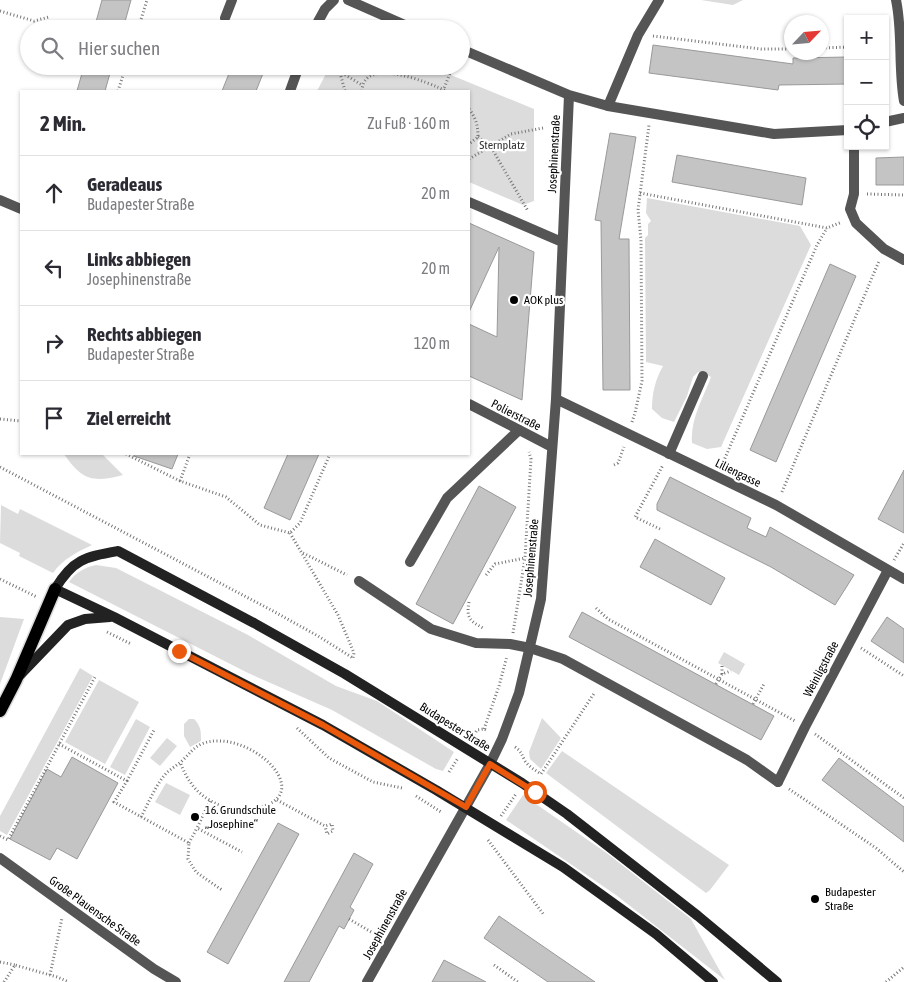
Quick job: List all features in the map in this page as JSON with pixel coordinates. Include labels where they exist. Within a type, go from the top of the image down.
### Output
[{"type":"main road","name":"Budapester Straße","points":[[56,589],[65,573],[80,560],[98,554],[118,552],[254,623],[344,674],[522,783],[567,814],[723,935],[777,982]]},
{"type":"main road","points":[[0,710],[16,680],[48,603],[56,589],[323,725],[466,807],[563,867],[656,934],[714,982]]},
{"type":"main road","points":[[16,680],[68,625],[98,616],[114,617]]},
{"type":"street","points":[[225,18],[232,0]]},
{"type":"street","points":[[319,20],[325,9],[334,0]]},
{"type":"street","points":[[348,0],[394,20]]},
{"type":"street","points":[[608,106],[638,35],[659,0]]},
{"type":"street","points":[[896,0],[899,17],[900,80],[904,101]]},
{"type":"street","points":[[470,53],[569,95],[608,106],[774,134],[844,130]]},
{"type":"street","points":[[290,90],[296,75]]},
{"type":"street","name":"Josephinenstraße","points":[[368,982],[490,764],[502,739],[518,694],[530,648],[541,599],[556,399],[569,95]]},
{"type":"street","points":[[889,121],[904,118]]},
{"type":"street","points":[[854,150],[854,194],[850,209],[853,217],[856,223],[884,249],[904,260]]},
{"type":"street","points":[[0,200],[20,209]]},
{"type":"street","points":[[470,202],[562,242]]},
{"type":"street","points":[[669,454],[704,376]]},
{"type":"street","name":"Liliengasse","points":[[556,399],[776,505],[904,579]]},
{"type":"street","name":"Polierstraße","points":[[470,405],[552,448]]},
{"type":"street","points":[[410,562],[447,498],[518,430]]},
{"type":"street","name":"Weinligstraße","points":[[778,782],[888,570]]},
{"type":"street","points":[[359,581],[431,629],[476,643],[510,644],[530,648],[563,659],[747,760],[778,782]]},
{"type":"street","name":"Große Plauensche Straße","points":[[0,858],[154,969],[176,982]]},
{"type":"path","points":[[141,20],[147,0]]},
{"type":"path","points":[[0,11],[31,20]]},
{"type":"path","points":[[38,20],[49,17]]},
{"type":"path","points":[[638,35],[762,49],[784,49]]},
{"type":"path","points":[[829,48],[844,47]]},
{"type":"path","points":[[118,90],[123,75]]},
{"type":"path","points":[[340,75],[346,90]]},
{"type":"path","points":[[345,75],[362,86]]},
{"type":"path","points":[[362,90],[362,86],[368,78],[375,75]]},
{"type":"path","points":[[402,75],[424,81],[442,90]]},
{"type":"path","points":[[444,90],[450,75]]},
{"type":"path","points":[[470,111],[477,122],[478,137],[491,147],[528,211]]},
{"type":"path","points":[[614,465],[618,463],[629,434],[642,381],[641,240],[638,210],[651,113]]},
{"type":"path","points":[[470,158],[512,134],[543,128]]},
{"type":"path","points":[[470,143],[478,137]]},
{"type":"path","points":[[640,193],[827,228],[853,217]]},
{"type":"path","points":[[854,194],[904,195]]},
{"type":"path","points":[[721,468],[817,245],[827,228]]},
{"type":"path","points":[[776,505],[884,249]]},
{"type":"path","points":[[0,419],[20,421]]},
{"type":"path","points":[[512,636],[525,558],[531,459],[529,452]]},
{"type":"path","points":[[660,530],[635,517],[652,482],[669,454]]},
{"type":"path","points":[[0,467],[281,615],[353,658],[354,653],[338,615],[290,533],[260,525],[226,498],[180,481],[128,455]]},
{"type":"path","points":[[180,481],[190,455]]},
{"type":"path","points":[[290,533],[300,523],[330,455]]},
{"type":"path","points":[[302,553],[359,581]]},
{"type":"path","points":[[486,576],[495,564],[525,558]]},
{"type":"path","points":[[0,579],[48,603]]},
{"type":"path","points":[[469,602],[467,612],[471,621],[487,630]]},
{"type":"path","points":[[596,608],[608,619],[805,727],[904,798]]},
{"type":"path","points":[[606,625],[608,619]]},
{"type":"path","points":[[82,620],[133,645]]},
{"type":"path","points":[[642,645],[645,639]]},
{"type":"path","points":[[850,641],[904,676]]},
{"type":"path","points":[[474,735],[477,730],[486,730],[508,653]]},
{"type":"path","points":[[680,664],[682,659]]},
{"type":"path","points":[[716,684],[722,674],[722,666]]},
{"type":"path","points":[[722,674],[731,671]]},
{"type":"path","points":[[0,836],[8,840],[96,677]]},
{"type":"path","points":[[516,747],[521,751],[526,762],[541,774],[602,681]]},
{"type":"path","points":[[753,704],[764,684]]},
{"type":"path","points":[[296,728],[329,758],[373,782],[405,789]]},
{"type":"path","points":[[154,730],[114,802],[189,843]]},
{"type":"path","points":[[141,817],[162,778],[191,751],[204,744],[230,742],[256,752],[270,762],[279,776],[282,787],[277,800],[258,808],[236,810],[210,801],[191,783],[180,762]]},
{"type":"path","points":[[59,744],[127,781]]},
{"type":"path","points":[[449,772],[460,756]]},
{"type":"path","points":[[778,782],[876,848],[904,872]]},
{"type":"path","points":[[501,816],[516,792]]},
{"type":"path","points":[[412,794],[441,812]]},
{"type":"path","points":[[277,800],[325,826]]},
{"type":"path","points":[[210,801],[189,843],[188,859],[196,872],[222,890]]},
{"type":"path","points":[[197,828],[242,852]]},
{"type":"path","points":[[486,839],[490,841],[544,915]]},
{"type":"path","points":[[50,975],[64,905]]},
{"type":"path","points":[[349,919],[373,934]]},
{"type":"path","points":[[0,962],[69,982]]},
{"type":"path","points":[[494,965],[518,982]]},
{"type":"path","points":[[4,982],[15,966]]},
{"type":"path","points":[[886,982],[904,967]]},
{"type":"green space","points":[[701,0],[743,0],[733,5]]},
{"type":"green space","name":"Sternplatz","points":[[325,75],[451,75],[534,109],[534,201],[523,205],[470,182],[470,90],[318,90]]},
{"type":"green space","points":[[647,198],[800,226],[811,245],[721,447],[707,449],[692,443],[695,417],[711,377],[702,372],[698,372],[693,377],[687,396],[674,422],[662,418],[652,409],[654,387],[663,366],[646,362],[645,238],[648,235],[648,224],[651,221],[646,213]]},
{"type":"green space","points":[[65,455],[103,455],[123,475],[95,479],[82,474]]},
{"type":"green space","points":[[1,505],[18,514],[20,509],[92,545],[66,560],[53,573],[19,556],[20,553],[0,543]]},
{"type":"green space","points":[[96,565],[116,568],[248,635],[336,686],[377,701],[454,752],[443,771],[436,769],[332,710],[248,673],[69,582],[81,571]]},
{"type":"green space","points":[[0,617],[24,619],[0,684]]},
{"type":"green space","points":[[724,652],[745,664],[739,675],[718,663]]},
{"type":"green space","points":[[80,668],[93,676],[7,835],[0,831],[0,816]]},
{"type":"green space","points":[[99,680],[139,702],[105,764],[65,742]]},
{"type":"green space","points":[[542,718],[561,738],[541,769],[530,759],[529,752]]},
{"type":"green space","points":[[136,719],[150,727],[125,775],[110,767]]},
{"type":"green space","points":[[189,719],[194,719],[199,726],[201,734],[201,741],[190,747],[184,736],[184,724]]},
{"type":"green space","points":[[167,738],[177,746],[160,766],[150,758]]},
{"type":"green space","points":[[562,751],[729,865],[710,890],[706,893],[546,773]]},
{"type":"green space","points":[[166,783],[190,795],[180,815],[155,802]]},
{"type":"green space","points":[[523,795],[608,854],[691,919],[725,980],[616,895],[506,820]]},
{"type":"building","points":[[102,0],[131,0],[125,20],[96,20]]},
{"type":"building","points":[[653,45],[793,64],[793,60],[829,60],[829,57],[844,57],[844,84],[779,85],[778,90],[649,73]]},
{"type":"building","points":[[81,75],[109,75],[105,90],[77,90]]},
{"type":"building","points":[[228,75],[262,75],[256,90],[222,90]]},
{"type":"building","points":[[610,133],[636,137],[619,239],[629,239],[630,390],[603,390],[601,221],[595,220]]},
{"type":"building","points":[[677,155],[806,178],[802,205],[672,182]]},
{"type":"building","points":[[904,157],[904,185],[876,185],[876,158]]},
{"type":"building","name":"AOK plus","points":[[470,223],[534,252],[522,400],[470,376],[470,324],[497,337],[499,247],[470,310]]},
{"type":"building","points":[[830,264],[856,276],[776,462],[750,450]]},
{"type":"building","points":[[134,455],[178,455],[172,469]]},
{"type":"building","points":[[288,455],[319,455],[290,520],[264,508]]},
{"type":"building","points":[[904,470],[904,533],[878,519]]},
{"type":"building","points":[[670,477],[751,518],[747,528],[766,537],[770,527],[854,575],[835,605],[771,567],[657,510],[657,504]]},
{"type":"building","points":[[479,486],[516,507],[453,624],[416,604]]},
{"type":"building","points":[[655,539],[725,578],[711,605],[640,567]]},
{"type":"building","points":[[582,612],[774,716],[761,740],[569,637]]},
{"type":"building","points":[[887,617],[904,629],[904,663],[871,641]]},
{"type":"building","points":[[72,757],[118,783],[77,859],[57,848],[50,860],[10,839],[47,769],[61,777]]},
{"type":"building","points":[[839,758],[904,807],[904,842],[822,780]]},
{"type":"building","points":[[278,823],[299,834],[228,964],[207,952]]},
{"type":"building","points":[[354,853],[373,864],[350,907],[354,910],[344,929],[339,926],[309,982],[284,982]]},
{"type":"building","points":[[499,916],[595,982],[548,982],[484,938]]},
{"type":"building","points":[[444,960],[486,982],[432,982]]},
{"type":"place","name":"AOK plus","points":[[514,300]]},
{"type":"place","name":"16. Grundschule „Josephine“","points":[[195,817]]},
{"type":"place","name":"Budapester Straße","points":[[815,899]]},
{"type":"route","points":[[179,651],[323,725],[466,807],[490,764],[535,792]]}]
